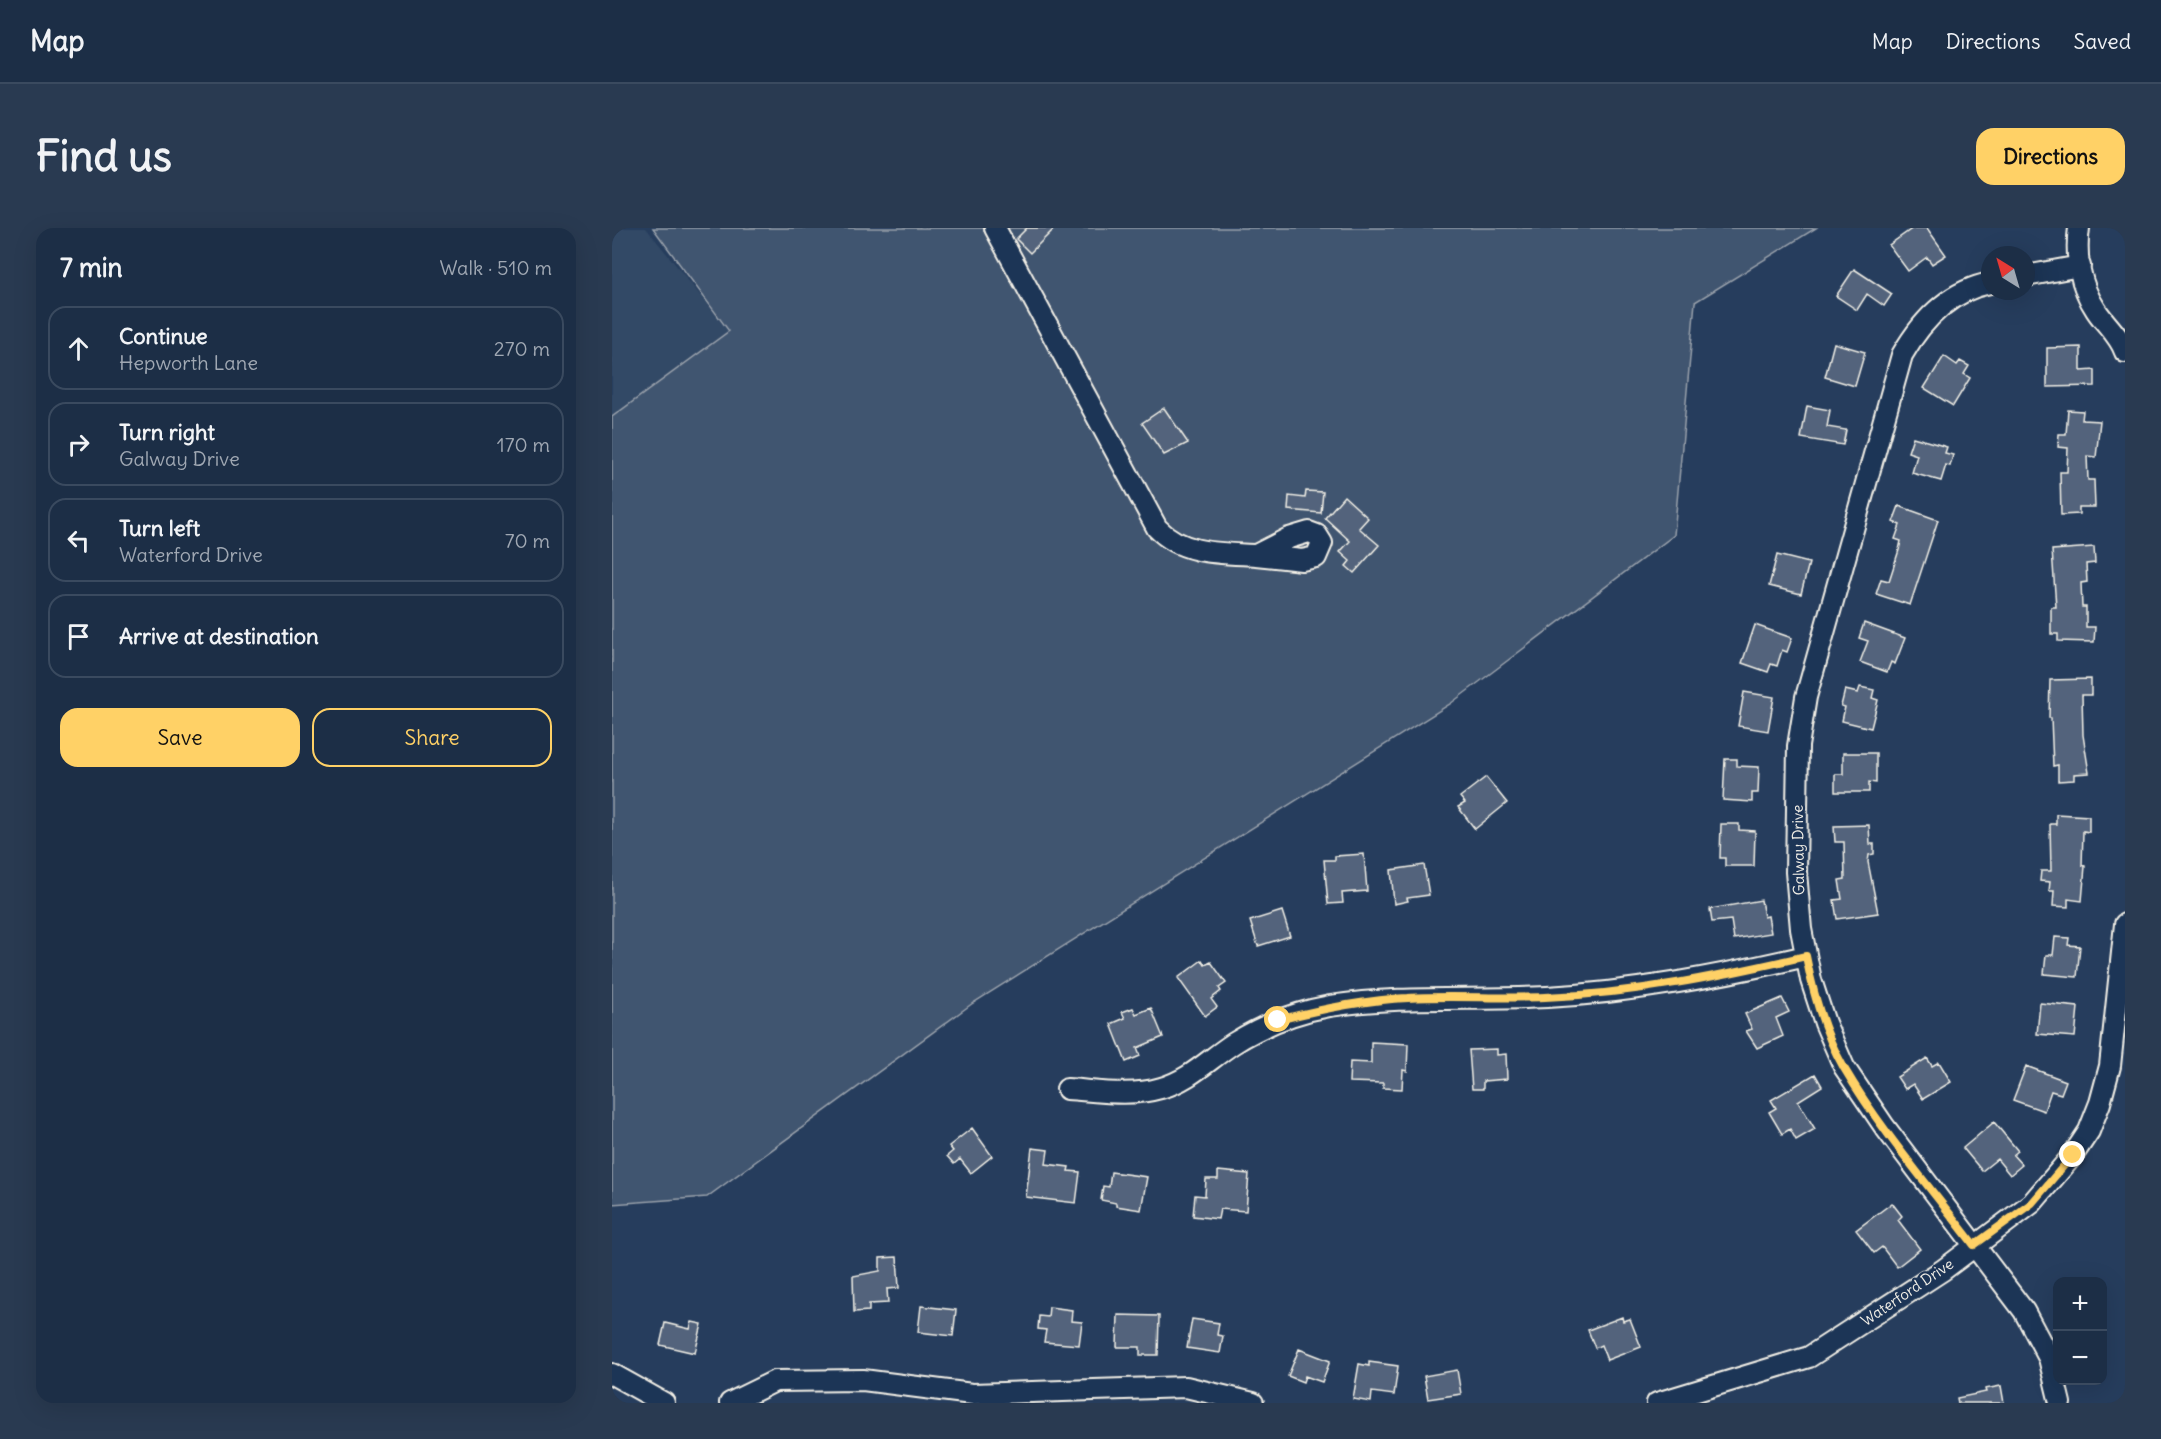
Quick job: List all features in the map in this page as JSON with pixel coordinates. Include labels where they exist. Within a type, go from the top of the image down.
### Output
[{"type":"street","points":[[995,228],[1157,528],[1173,542],[1182,546],[1217,553],[1256,555]]},
{"type":"street","points":[[2079,228],[2077,243],[2082,281],[2096,309],[2125,352]]},
{"type":"street","points":[[2035,274],[2080,266]]},
{"type":"street","name":"Galway Drive","points":[[1981,286],[1947,300],[1916,330],[1902,355],[1806,697],[1798,746],[1796,872],[1806,956],[1822,1012],[1844,1067],[1884,1126],[2024,1311],[2049,1358],[2060,1403]]},
{"type":"street","name":"Waterford Drive","points":[[1657,1403],[1809,1358],[1943,1270],[2032,1203],[2073,1155],[2089,1131],[2110,1066],[2125,924]]},
{"type":"street","points":[[1066,1089],[1125,1094],[1161,1088],[1189,1076],[1234,1043],[1278,1020],[1328,1006],[1408,998],[1545,997],[1624,992],[1707,979],[1806,956]]},
{"type":"street","points":[[612,1374],[664,1403]]},
{"type":"street","points":[[730,1403],[775,1381],[863,1380],[972,1394],[1186,1387],[1253,1403]]},
{"type":"shaded area","points":[[612,228],[646,228],[729,331],[612,417]]},
{"type":"shaded area","points":[[653,228],[1816,228],[1695,302],[1674,535],[1450,704],[973,1003],[707,1197],[612,1204],[612,417],[729,331]]},
{"type":"building","points":[[1027,228],[1055,228],[1030,253],[1016,239]]},
{"type":"building","points":[[1913,228],[1927,228],[1946,255],[1932,264],[1927,257],[1908,271],[1889,245]]},
{"type":"building","points":[[1854,269],[1892,294],[1884,306],[1867,294],[1857,310],[1836,296]]},
{"type":"building","points":[[1834,343],[1865,352],[1855,386],[1825,377]]},
{"type":"building","points":[[2081,347],[2081,371],[2095,370],[2095,386],[2047,387],[2047,348]]},
{"type":"building","points":[[1944,356],[1957,365],[1960,361],[1969,366],[1964,374],[1970,378],[1953,406],[1924,388]]},
{"type":"building","points":[[1807,406],[1830,410],[1827,427],[1846,430],[1843,445],[1801,438]]},
{"type":"building","points":[[1164,408],[1188,443],[1164,455],[1142,423]]},
{"type":"building","points":[[2068,410],[2083,411],[2082,420],[2100,421],[2096,457],[2087,456],[2088,480],[2094,480],[2095,507],[2079,507],[2079,514],[2061,515],[2060,472],[2067,472],[2068,448],[2058,447],[2059,434],[2066,434]]},
{"type":"building","points":[[1913,437],[1947,447],[1945,453],[1953,455],[1950,466],[1946,465],[1941,481],[1912,473],[1917,455],[1908,452]]},
{"type":"building","points":[[1306,491],[1323,492],[1321,513],[1288,510],[1289,496],[1305,498]]},
{"type":"building","points":[[1344,496],[1368,518],[1359,528],[1379,545],[1354,573],[1346,566],[1350,561],[1340,552],[1350,541],[1325,518]]},
{"type":"building","points":[[1899,506],[1938,520],[1910,605],[1876,594],[1881,579],[1889,581],[1899,550],[1901,541],[1895,539],[1900,525],[1893,522]]},
{"type":"building","points":[[2094,547],[2095,563],[2086,564],[2087,582],[2081,583],[2082,607],[2086,607],[2086,627],[2095,627],[2094,642],[2058,641],[2058,634],[2051,634],[2051,607],[2056,607],[2052,550]]},
{"type":"building","points":[[1777,555],[1809,563],[1801,594],[1769,586]]},
{"type":"building","points":[[1864,623],[1905,638],[1895,664],[1891,662],[1887,672],[1860,662],[1868,641],[1859,638]]},
{"type":"building","points":[[1755,625],[1792,638],[1787,652],[1782,650],[1777,666],[1771,664],[1768,672],[1742,663]]},
{"type":"building","points":[[2091,679],[2091,695],[2082,695],[2083,735],[2089,773],[2074,774],[2074,780],[2058,781],[2058,765],[2053,766],[2051,718],[2049,718],[2050,680]]},
{"type":"building","points":[[1860,687],[1874,690],[1872,698],[1878,700],[1871,728],[1842,721],[1845,707],[1841,706],[1845,690],[1858,693]]},
{"type":"building","points":[[1744,692],[1774,697],[1768,731],[1738,726]]},
{"type":"building","points":[[1843,753],[1876,753],[1876,783],[1869,782],[1869,792],[1835,792],[1835,774],[1843,774]]},
{"type":"building","points":[[1725,759],[1737,759],[1737,766],[1759,767],[1758,793],[1752,793],[1752,802],[1723,800]]},
{"type":"building","points":[[1486,777],[1507,803],[1475,829],[1458,807],[1465,803],[1460,797]]},
{"type":"building","points":[[2056,814],[2089,816],[2089,832],[2083,831],[2082,865],[2085,866],[2082,901],[2068,899],[2068,907],[2053,906],[2054,891],[2049,891],[2050,882],[2040,881],[2041,871],[2051,871],[2050,824],[2056,824]]},
{"type":"building","points":[[1721,824],[1739,824],[1739,830],[1755,831],[1754,866],[1725,866],[1725,858],[1720,858]]},
{"type":"building","points":[[1869,825],[1870,844],[1874,844],[1874,854],[1869,855],[1868,862],[1878,913],[1837,919],[1834,900],[1842,899],[1839,880],[1845,879],[1844,842],[1835,842],[1834,826]]},
{"type":"building","points":[[1364,854],[1367,891],[1342,893],[1343,903],[1328,904],[1324,860],[1335,860],[1335,856]]},
{"type":"building","points":[[1424,865],[1429,895],[1407,898],[1408,901],[1394,904],[1391,870]]},
{"type":"building","points":[[1761,900],[1764,917],[1768,916],[1771,933],[1734,939],[1731,920],[1712,922],[1710,909]]},
{"type":"building","points":[[1282,911],[1290,936],[1258,946],[1250,921]]},
{"type":"building","points":[[2055,937],[2069,938],[2068,945],[2080,946],[2077,977],[2044,974],[2046,955],[2053,955]]},
{"type":"building","points":[[1202,960],[1205,965],[1211,962],[1226,983],[1219,988],[1221,991],[1211,999],[1217,1007],[1205,1016],[1178,978]]},
{"type":"building","points":[[1782,998],[1789,1012],[1776,1018],[1783,1036],[1757,1048],[1746,1031],[1752,1029],[1745,1014]]},
{"type":"building","points":[[2040,1003],[2078,1007],[2075,1037],[2037,1034]]},
{"type":"building","points":[[1133,1008],[1136,1014],[1151,1008],[1163,1037],[1137,1048],[1140,1056],[1126,1062],[1111,1024],[1125,1018],[1122,1012]]},
{"type":"building","points":[[1371,1042],[1408,1044],[1407,1071],[1403,1070],[1402,1089],[1383,1088],[1383,1083],[1349,1082],[1350,1062],[1371,1063]]},
{"type":"building","points":[[1497,1049],[1497,1055],[1506,1054],[1507,1079],[1483,1081],[1483,1089],[1472,1089],[1469,1050]]},
{"type":"building","points":[[1927,1058],[1932,1066],[1939,1062],[1951,1082],[1923,1099],[1913,1084],[1905,1089],[1897,1077]]},
{"type":"building","points":[[2026,1066],[2066,1081],[2061,1094],[2051,1091],[2044,1111],[2013,1100]]},
{"type":"building","points":[[1815,1074],[1822,1086],[1798,1101],[1815,1129],[1796,1140],[1790,1129],[1782,1134],[1769,1112],[1776,1108],[1771,1100]]},
{"type":"building","points":[[1994,1122],[2018,1151],[2013,1155],[2022,1165],[2010,1175],[1997,1159],[1982,1171],[1963,1148]]},
{"type":"building","points":[[972,1128],[992,1156],[971,1173],[960,1159],[954,1164],[947,1156],[953,1151],[949,1146]]},
{"type":"building","points":[[1032,1148],[1048,1150],[1046,1164],[1069,1167],[1068,1171],[1080,1172],[1076,1203],[1026,1197]]},
{"type":"building","points":[[1218,1171],[1249,1174],[1246,1211],[1220,1209],[1218,1219],[1193,1216],[1195,1195],[1205,1196],[1206,1179],[1218,1179]]},
{"type":"building","points":[[1111,1172],[1147,1177],[1141,1210],[1116,1206],[1116,1203],[1101,1200],[1103,1186],[1109,1187]]},
{"type":"building","points":[[1892,1203],[1902,1216],[1898,1220],[1920,1249],[1897,1267],[1882,1247],[1874,1253],[1856,1230]]},
{"type":"building","points":[[897,1257],[899,1288],[887,1289],[888,1303],[869,1304],[869,1311],[854,1312],[853,1276],[880,1271],[880,1258]]},
{"type":"building","points":[[921,1306],[956,1310],[953,1336],[918,1332]]},
{"type":"building","points":[[1049,1307],[1072,1310],[1071,1321],[1082,1322],[1079,1345],[1044,1342],[1046,1330],[1038,1329],[1039,1316],[1048,1317]]},
{"type":"building","points":[[1118,1315],[1159,1316],[1158,1355],[1140,1355],[1140,1347],[1117,1347]]},
{"type":"building","points":[[1622,1317],[1623,1321],[1630,1319],[1641,1347],[1607,1360],[1601,1345],[1595,1348],[1588,1330]]},
{"type":"building","points":[[1192,1319],[1219,1323],[1217,1335],[1223,1336],[1220,1353],[1187,1348]]},
{"type":"building","points":[[692,1322],[702,1324],[695,1353],[660,1345],[665,1323],[690,1329]]},
{"type":"building","points":[[1299,1349],[1330,1361],[1322,1382],[1305,1376],[1303,1382],[1288,1376]]},
{"type":"building","points":[[1369,1362],[1398,1366],[1394,1395],[1372,1392],[1371,1402],[1353,1399],[1359,1364],[1369,1366]]},
{"type":"building","points":[[1457,1370],[1461,1394],[1428,1399],[1424,1376]]},
{"type":"building","points":[[2001,1386],[2004,1403],[1958,1403],[1957,1398],[1986,1392],[1985,1389]]},
{"type":"route","points":[[1278,1020],[1328,1006],[1408,998],[1545,997],[1624,992],[1707,979],[1806,956],[1825,1023],[1844,1067],[1884,1126],[1974,1245],[2032,1203],[2073,1155]]}]
